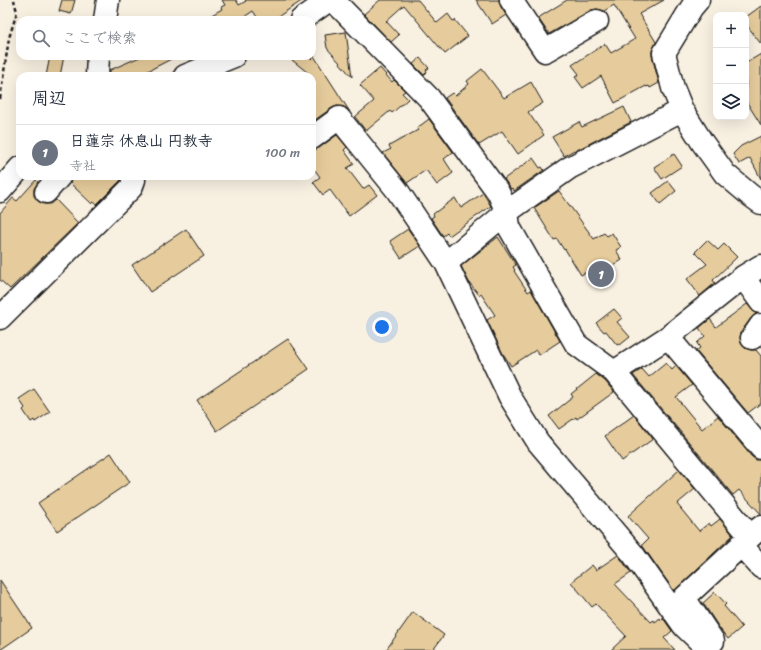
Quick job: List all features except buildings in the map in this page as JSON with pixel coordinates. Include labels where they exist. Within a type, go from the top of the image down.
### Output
[{"type":"street","points":[[106,16],[108,0]]},
{"type":"street","points":[[307,16],[329,0]]},
{"type":"street","points":[[333,0],[429,98],[498,192],[507,212],[509,227],[576,344],[614,372],[751,536],[761,567]]},
{"type":"street","points":[[511,0],[545,51],[597,21]]},
{"type":"street","points":[[698,0],[692,7],[664,53],[673,88],[682,110],[702,142],[725,174],[761,203]]},
{"type":"street","points":[[97,72],[98,60]]},
{"type":"street","points":[[194,72],[224,60]]},
{"type":"street","points":[[446,263],[507,212],[569,168],[682,110]]},
{"type":"street","points":[[316,135],[339,118],[397,190],[446,263],[510,397],[538,442],[633,554],[684,626],[709,650]]},
{"type":"street","points":[[0,191],[16,173]]},
{"type":"street","points":[[46,192],[56,180]]},
{"type":"street","points":[[0,318],[131,188],[134,180]]},
{"type":"street","points":[[614,372],[668,336],[752,272],[761,302]]},
{"type":"street","points":[[668,336],[761,448]]},
{"type":"street","points":[[717,650],[717,647],[684,598],[751,536]]},
{"type":"path","points":[[0,99],[9,38],[17,12],[14,0]]},
{"type":"place","name":"日蓮宗 休息山 円教寺","points":[[601,274]]}]
